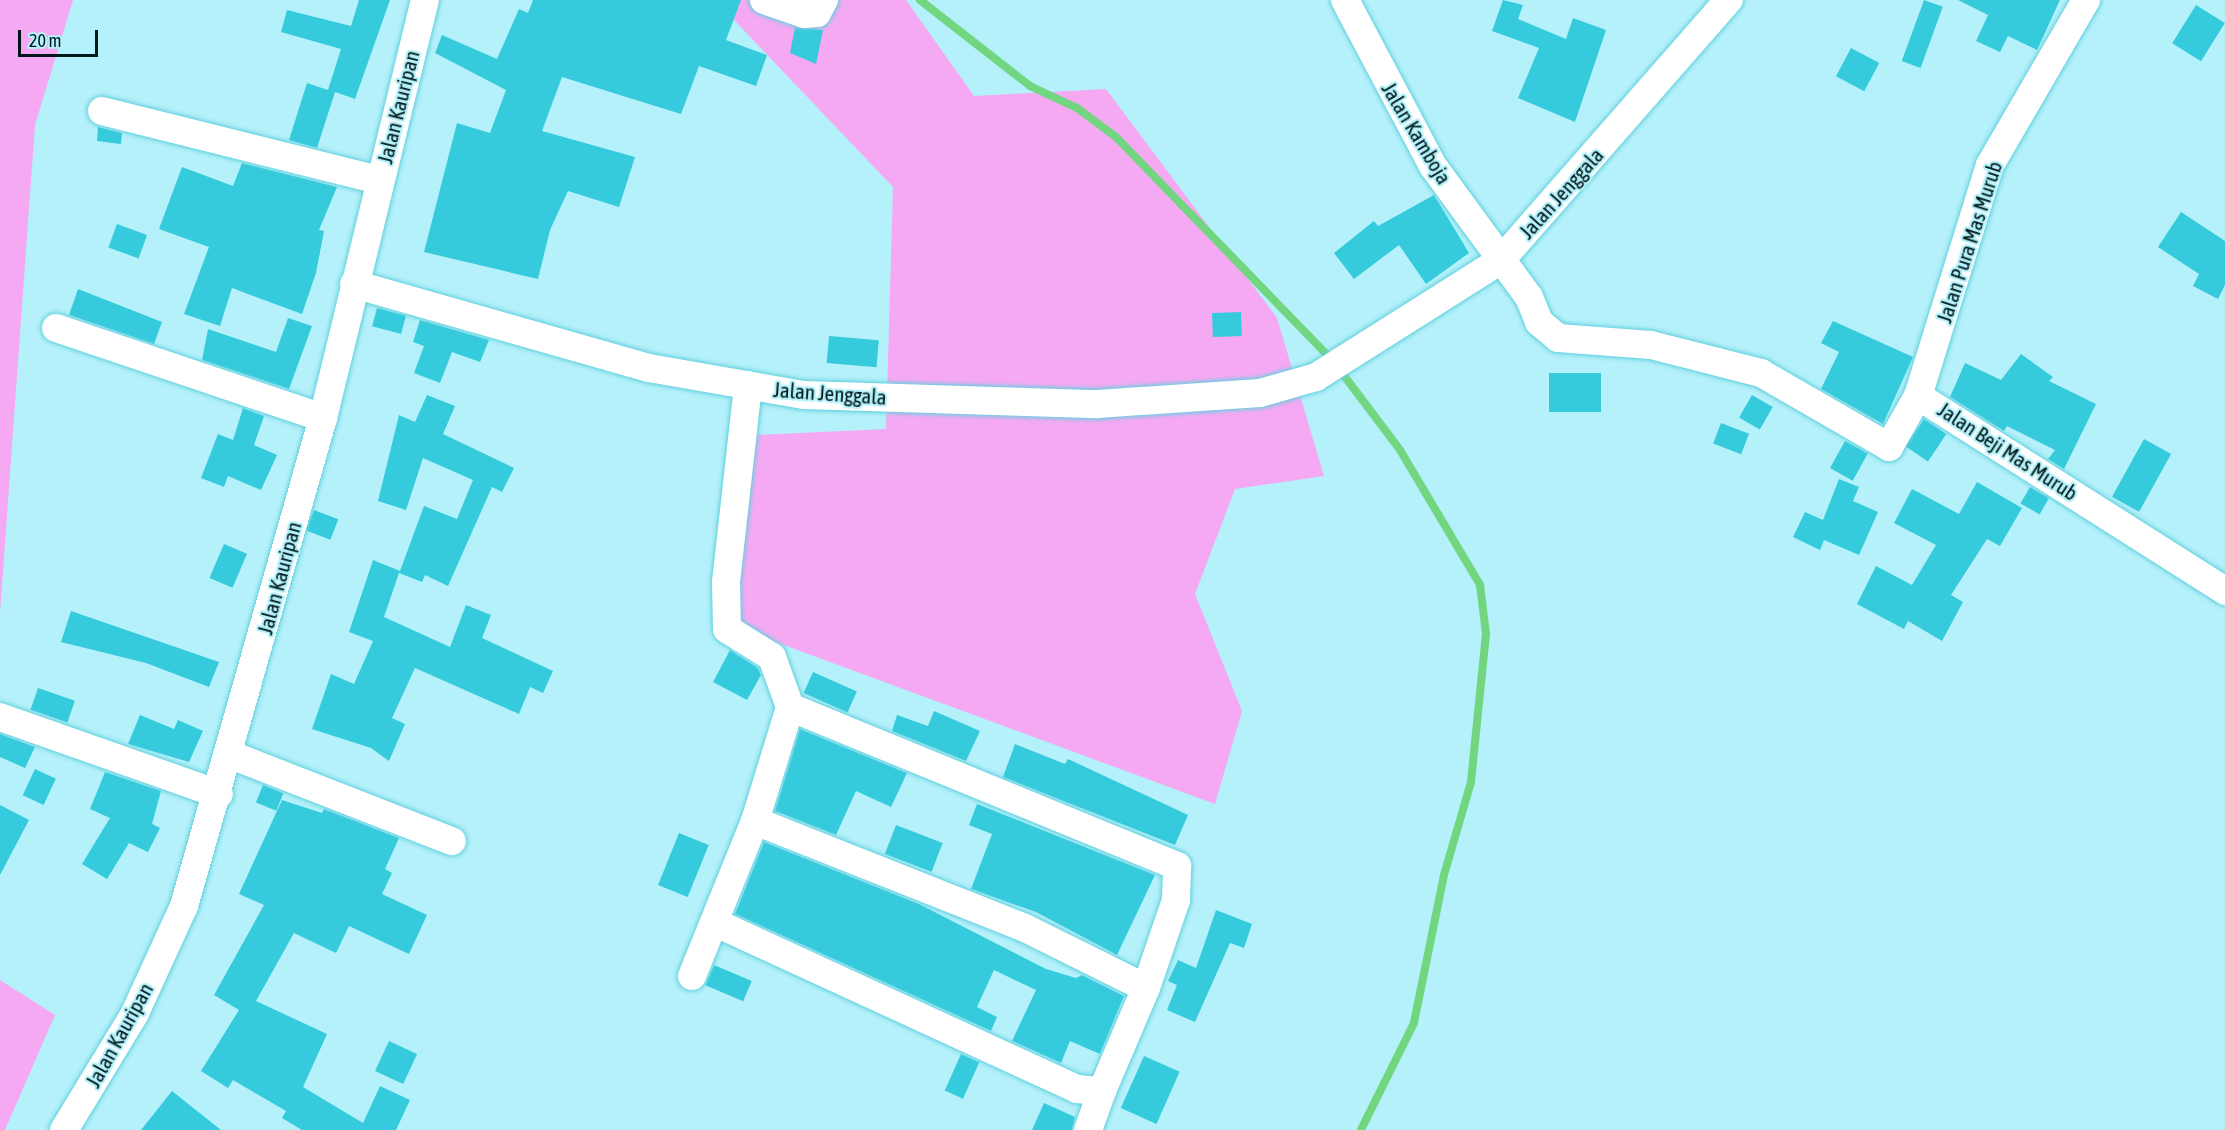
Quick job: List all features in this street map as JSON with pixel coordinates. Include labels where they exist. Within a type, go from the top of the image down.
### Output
[{"type":"street","name":"Jalan Kauripan","points":[[64,1130],[135,1013],[184,906],[231,755],[323,418],[379,180],[425,0]]},
{"type":"street","points":[[764,0],[804,14],[817,13],[824,0]]},
{"type":"street","name":"Jalan Kamboja","points":[[1345,0],[1433,166],[1501,260]]},
{"type":"street","name":"Jalan Jenggala","points":[[354,284],[649,368],[804,394],[1097,404],[1260,393],[1316,377],[1361,351],[1501,260],[1729,0]]},
{"type":"street","name":"Jalan Pura Mas Murub","points":[[1918,396],[1990,165],[2086,0]]},
{"type":"street","points":[[102,111],[379,180]]},
{"type":"street","name":"Jalan Beji Mas Murub","points":[[1501,260],[1529,297],[1539,322],[1558,338],[1651,345],[1761,373],[1889,447],[1918,396],[2225,591]]},
{"type":"street","points":[[56,328],[323,418]]},
{"type":"street","points":[[692,976],[717,923],[755,821],[790,707],[772,657],[728,629],[726,582],[748,385]]},
{"type":"street","points":[[790,707],[1176,866],[1176,900],[1146,988],[1102,1090],[1088,1130]]},
{"type":"street","points":[[0,717],[219,794]]},
{"type":"street","points":[[231,755],[452,841]]},
{"type":"street","points":[[755,821],[1025,928],[1146,988]]},
{"type":"street","points":[[717,923],[1077,1089],[1102,1090]]},
{"type":"shaded area","points":[[0,0],[73,0],[35,125],[0,613]]},
{"type":"shaded area","points":[[715,0],[906,0],[974,96],[1106,89],[1277,318],[1324,476],[1235,489],[1195,594],[1242,711],[1215,804],[735,627],[754,435],[886,429],[893,187]]},
{"type":"shaded area","points":[[0,980],[55,1015],[5,1130],[0,1130]]},
{"type":"building","points":[[359,0],[390,0],[355,99],[335,92],[317,148],[289,140],[307,83],[328,90],[341,49],[281,32],[287,10],[351,26]]},
{"type":"building","points":[[533,0],[741,0],[726,40],[767,55],[756,86],[699,66],[681,114],[562,77],[542,131],[635,157],[619,207],[568,191],[550,230],[538,279],[424,252],[457,123],[490,133],[506,90],[435,53],[442,35],[497,59],[519,9],[528,13]]},
{"type":"building","points":[[1503,0],[1523,5],[1518,19],[1566,39],[1573,18],[1606,30],[1575,122],[1518,98],[1539,48],[1492,31]]},
{"type":"building","points":[[1924,0],[1943,7],[1921,68],[1902,61]]},
{"type":"building","points":[[1958,0],[2060,0],[2037,50],[2008,36],[2000,52],[1976,41],[1988,15]]},
{"type":"building","points":[[2196,5],[2225,23],[2201,61],[2172,43]]},
{"type":"building","points":[[795,28],[823,30],[816,64],[790,53]]},
{"type":"building","points":[[1851,48],[1879,63],[1864,91],[1836,76]]},
{"type":"building","points":[[98,127],[122,133],[121,144],[97,141]]},
{"type":"building","points":[[242,163],[337,187],[319,230],[324,231],[316,273],[302,314],[232,288],[220,326],[184,314],[209,247],[159,229],[182,167],[233,186]]},
{"type":"building","points":[[1434,195],[1469,253],[1426,284],[1399,245],[1354,279],[1334,253],[1374,221],[1378,226]]},
{"type":"building","points":[[2181,212],[2225,241],[2225,285],[2218,299],[2193,286],[2199,274],[2158,247]]},
{"type":"building","points":[[117,224],[147,235],[139,258],[108,247]]},
{"type":"building","points":[[78,289],[162,322],[154,344],[69,315]]},
{"type":"building","points":[[377,308],[406,316],[401,334],[372,326]]},
{"type":"building","points":[[1241,312],[1242,336],[1213,337],[1212,313]]},
{"type":"building","points":[[288,318],[312,326],[289,389],[202,360],[208,329],[276,352]]},
{"type":"building","points":[[420,320],[489,340],[480,362],[452,352],[440,383],[414,373],[424,346],[413,342]]},
{"type":"building","points":[[1833,321],[1913,357],[1883,424],[1821,389],[1839,352],[1821,343]]},
{"type":"building","points":[[829,336],[879,340],[876,367],[827,363]]},
{"type":"building","points":[[2021,354],[2053,377],[2049,381],[2096,404],[2064,469],[2048,459],[2055,450],[2007,426],[2004,431],[1950,397],[1965,363],[2001,380]]},
{"type":"building","points":[[1549,373],[1601,373],[1601,412],[1549,412]]},
{"type":"building","points":[[427,395],[455,406],[443,434],[514,468],[502,492],[492,487],[448,586],[425,575],[422,582],[399,573],[384,617],[450,647],[466,605],[491,615],[482,638],[553,671],[543,693],[530,687],[519,714],[415,668],[392,718],[405,724],[389,761],[371,748],[312,729],[331,674],[354,684],[373,641],[349,632],[373,560],[400,571],[424,506],[457,519],[473,480],[423,458],[406,510],[378,501],[399,415],[415,422]]},
{"type":"building","points":[[1752,395],[1773,407],[1760,430],[1739,418]]},
{"type":"building","points":[[243,408],[264,416],[254,445],[277,455],[261,490],[228,476],[224,487],[201,478],[218,434],[233,440]]},
{"type":"building","points":[[1924,419],[1946,434],[1928,461],[1906,446]]},
{"type":"building","points":[[1721,423],[1749,434],[1741,454],[1713,444]]},
{"type":"building","points":[[2144,439],[2171,454],[2139,512],[2112,497]]},
{"type":"building","points":[[1845,441],[1868,454],[1853,481],[1830,468]]},
{"type":"building","points":[[1839,479],[1859,487],[1853,501],[1878,512],[1859,555],[1824,540],[1820,550],[1793,537],[1805,512],[1823,520]]},
{"type":"building","points":[[1977,482],[2022,508],[2000,546],[1987,539],[1951,595],[1963,602],[1942,641],[1908,621],[1904,629],[1857,604],[1876,566],[1912,585],[1936,545],[1894,523],[1912,489],[1959,514]]},
{"type":"building","points":[[2030,487],[2049,498],[2040,514],[2020,503]]},
{"type":"building","points":[[314,510],[338,519],[330,540],[306,531]]},
{"type":"building","points":[[224,544],[247,554],[233,588],[210,578]]},
{"type":"building","points":[[71,611],[219,662],[209,687],[146,663],[61,642]]},
{"type":"building","points":[[730,650],[758,668],[761,675],[747,700],[713,682]]},
{"type":"building","points":[[813,672],[857,692],[847,713],[804,693]]},
{"type":"building","points":[[38,688],[75,701],[67,722],[31,710]]},
{"type":"building","points":[[934,711],[980,731],[966,761],[892,731],[897,715],[928,726]]},
{"type":"building","points":[[140,715],[174,729],[178,720],[203,731],[189,762],[128,744]]},
{"type":"building","points":[[800,729],[907,773],[891,807],[856,791],[836,835],[775,811]]},
{"type":"building","points":[[0,734],[35,747],[25,768],[0,757]]},
{"type":"building","points":[[1015,744],[1065,764],[1068,759],[1188,815],[1175,845],[1003,777]]},
{"type":"building","points":[[35,769],[56,779],[44,805],[23,795]]},
{"type":"building","points":[[105,772],[161,791],[152,824],[160,828],[148,852],[129,843],[107,879],[82,864],[110,818],[90,809]]},
{"type":"building","points":[[263,785],[283,793],[276,811],[256,803]]},
{"type":"building","points":[[282,800],[322,813],[324,809],[399,838],[385,869],[392,873],[382,894],[427,915],[409,954],[349,926],[336,953],[294,933],[256,1001],[327,1034],[303,1087],[363,1123],[380,1086],[410,1100],[396,1130],[302,1130],[282,1118],[286,1111],[233,1080],[228,1088],[201,1071],[239,1010],[214,995],[264,905],[239,894]]},
{"type":"building","points":[[977,804],[1155,875],[1117,955],[1036,912],[971,889],[992,834],[969,825]]},
{"type":"building","points":[[0,805],[29,820],[0,875]]},
{"type":"building","points":[[896,825],[943,843],[932,872],[885,854]]},
{"type":"building","points":[[679,833],[709,845],[688,897],[658,885]]},
{"type":"building","points":[[764,842],[919,904],[1046,969],[1076,978],[1082,975],[1124,996],[1100,1054],[1070,1041],[1061,1063],[1012,1041],[1036,990],[994,970],[977,1007],[997,1017],[991,1031],[735,914]]},
{"type":"building","points":[[1216,910],[1252,924],[1244,948],[1230,943],[1195,1022],[1167,1010],[1177,985],[1168,981],[1178,960],[1196,968]]},
{"type":"building","points":[[714,965],[752,981],[743,1001],[705,985]]},
{"type":"building","points":[[389,1041],[417,1054],[403,1084],[375,1071]]},
{"type":"building","points":[[961,1054],[979,1062],[963,1099],[945,1091]]},
{"type":"building","points":[[1144,1056],[1180,1072],[1156,1124],[1121,1108]]},
{"type":"building","points":[[172,1091],[192,1107],[221,1130],[141,1130]]},
{"type":"building","points":[[1044,1103],[1075,1117],[1072,1130],[1032,1130]]},
{"type":"waterway","points":[[920,0],[1030,86],[1077,108],[1116,137],[1333,361],[1400,450],[1480,585],[1486,634],[1471,782],[1444,875],[1414,1023],[1361,1130]]}]
